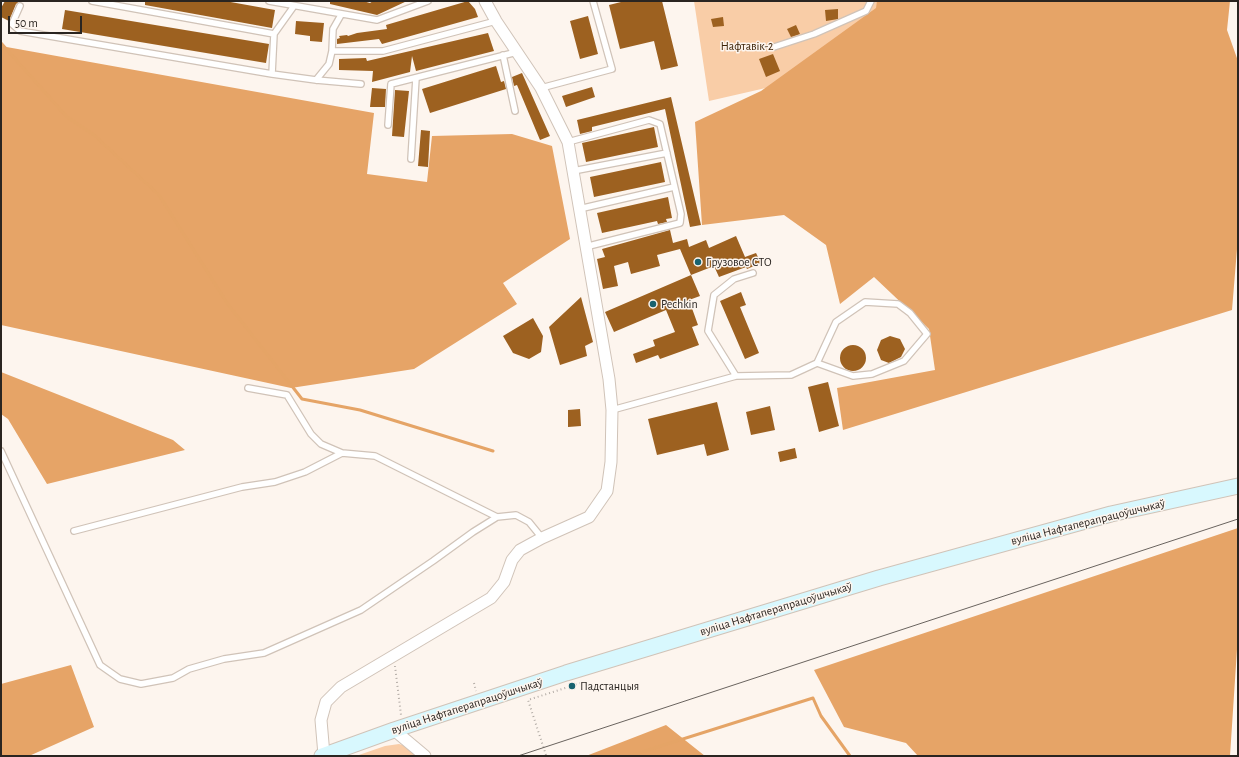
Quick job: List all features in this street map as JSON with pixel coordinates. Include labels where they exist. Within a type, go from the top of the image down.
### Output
[{"type":"main road","name":"вуліца Нафтаперапрацоўшчыкаў","points":[[323,756],[398,729],[566,673],[879,578],[1111,514],[1238,486]]},
{"type":"street","points":[[323,756],[321,720],[326,702],[341,687],[393,654],[491,598],[504,582],[512,560],[520,550],[542,538],[589,517],[607,490],[611,462],[612,410],[609,378],[585,247],[568,142],[541,88],[496,21],[485,1]]},
{"type":"street","points":[[398,729],[425,756]]},
{"type":"lane","points":[[92,1],[274,34]]},
{"type":"lane","points":[[269,1],[341,15],[377,20],[428,1]]},
{"type":"lane","points":[[541,88],[612,69],[593,1]]},
{"type":"lane","points":[[774,47],[814,34],[866,11],[871,1]]},
{"type":"lane","points":[[20,6],[12,24],[20,31],[272,74],[361,84]]},
{"type":"lane","points":[[272,74],[274,34],[294,6]]},
{"type":"lane","points":[[316,80],[330,64],[333,29],[341,15]]},
{"type":"lane","points":[[332,51],[383,51],[496,21]]},
{"type":"lane","points":[[388,125],[391,84],[517,52]]},
{"type":"lane","points":[[503,55],[515,111]]},
{"type":"lane","points":[[411,159],[416,78]]},
{"type":"lane","points":[[568,142],[649,120],[660,124],[680,214],[680,224],[585,247]]},
{"type":"lane","points":[[573,171],[667,153]]},
{"type":"lane","points":[[579,209],[674,187]]},
{"type":"lane","points":[[736,376],[708,331],[714,295],[734,279],[753,273]]},
{"type":"lane","points":[[612,410],[736,376],[791,375],[817,363],[836,322],[865,302],[898,304],[910,313],[927,334],[904,361],[872,374],[853,376],[817,363]]},
{"type":"lane","points":[[248,388],[287,395],[311,434],[321,444],[342,453],[375,456],[497,517]]},
{"type":"lane","points":[[1,450],[100,665],[120,679],[141,684],[173,678],[189,669],[224,659],[264,653],[362,610],[472,532],[497,517],[516,516],[529,522],[542,538]]},
{"type":"lane","points":[[74,531],[242,487],[275,482],[305,472],[342,453]]},
{"type":"path","points":[[393,654],[398,729]]},
{"type":"path","points":[[546,755],[528,700],[587,681]]},
{"type":"green space","name":"Нафтавік-2","points":[[694,1],[879,1],[879,19],[805,79],[709,101]]},
{"type":"green space","points":[[399,744],[409,747],[420,756],[356,756],[385,746]]},
{"type":"shaded area","points":[[877,1],[1230,1],[1227,30],[1238,61],[1238,237],[1232,310],[843,430],[837,388],[935,370],[929,329],[874,277],[840,304],[826,245],[784,215],[702,225],[695,122],[761,91],[876,8]]},
{"type":"shaded area","points":[[1,46],[374,113],[367,174],[427,182],[432,136],[512,134],[552,146],[570,239],[503,283],[517,304],[414,369],[291,388],[1,325]]},
{"type":"shaded area","points":[[1,372],[173,440],[185,450],[47,484],[8,419],[1,414]]},
{"type":"shaded area","points":[[1238,528],[1238,634],[1230,756],[918,756],[906,743],[844,727],[814,670]]},
{"type":"shaded area","points":[[71,665],[94,727],[29,756],[1,756],[1,684]]},
{"type":"shaded area","points":[[666,725],[705,756],[586,756]]},
{"type":"building","points":[[5,1],[20,1],[16,4],[9,21],[1,17],[1,8]]},
{"type":"building","points":[[145,1],[225,1],[275,10],[272,28],[145,5]]},
{"type":"building","points":[[330,1],[363,1],[370,3],[373,1],[407,1],[377,15],[330,4]]},
{"type":"building","points":[[468,1],[475,9],[478,17],[382,44],[379,39],[337,44],[337,39],[340,38],[339,36],[348,36],[357,33],[387,29],[386,25]]},
{"type":"building","points":[[625,1],[662,1],[678,66],[661,70],[654,41],[620,49],[609,5]]},
{"type":"building","points":[[838,9],[838,19],[826,21],[825,10]]},
{"type":"building","points":[[65,10],[269,44],[266,63],[62,29]]},
{"type":"building","points":[[588,16],[598,54],[580,59],[570,21]]},
{"type":"building","points":[[723,17],[724,26],[713,27],[711,19]]},
{"type":"building","points":[[296,21],[324,23],[322,42],[310,41],[310,36],[295,34]]},
{"type":"building","points":[[796,25],[800,34],[791,37],[787,29]]},
{"type":"building","points":[[488,33],[494,51],[416,71],[412,56],[410,72],[372,82],[373,71],[339,70],[339,59],[366,58],[367,61]]},
{"type":"building","points":[[773,54],[780,71],[766,77],[759,59]]},
{"type":"building","points":[[496,66],[501,82],[504,81],[506,89],[430,113],[422,89]]},
{"type":"building","points":[[522,73],[550,136],[540,140],[517,85],[514,86],[512,77]]},
{"type":"building","points":[[592,87],[595,97],[566,107],[562,96]]},
{"type":"building","points":[[372,88],[386,89],[385,107],[370,107]]},
{"type":"building","points":[[395,90],[409,91],[404,137],[392,136]]},
{"type":"building","points":[[671,97],[701,225],[690,227],[665,109],[592,127],[592,131],[580,134],[577,120]]},
{"type":"building","points":[[654,127],[658,147],[586,162],[582,143]]},
{"type":"building","points":[[421,130],[430,131],[428,167],[418,166]]},
{"type":"building","points":[[661,162],[665,182],[594,197],[590,177]]},
{"type":"building","points":[[668,197],[672,218],[666,219],[667,222],[658,224],[657,221],[602,233],[597,213]]},
{"type":"building","points":[[670,230],[673,243],[687,239],[689,247],[706,240],[709,248],[736,236],[745,257],[756,253],[761,263],[747,269],[746,267],[719,277],[714,266],[691,275],[680,249],[657,255],[660,266],[631,274],[628,262],[614,266],[618,286],[603,289],[597,259],[605,257],[602,249]]},
{"type":"building","points":[[691,275],[700,296],[689,300],[698,325],[692,327],[699,345],[660,359],[658,355],[636,363],[633,354],[655,346],[653,340],[675,332],[666,310],[614,332],[605,312]]},
{"type":"building","points":[[741,292],[746,305],[740,307],[759,353],[745,359],[720,301]]},
{"type":"building","points":[[581,297],[593,342],[585,346],[587,356],[560,365],[549,327]]},
{"type":"building","points":[[533,318],[543,336],[541,352],[529,359],[513,353],[503,336]]},
{"type":"building","points":[[890,336],[900,339],[905,349],[901,357],[889,363],[881,360],[877,350],[881,340]]},
{"type":"building","points":[[853,345],[862,349],[866,358],[862,367],[853,371],[844,367],[840,358],[844,349]]},
{"type":"building","points":[[828,382],[839,426],[819,432],[808,387]]},
{"type":"building","points":[[717,402],[729,450],[707,456],[704,444],[657,455],[648,419]]},
{"type":"building","points":[[770,406],[775,430],[751,435],[746,412]]},
{"type":"building","points":[[580,409],[581,426],[568,427],[568,410]]},
{"type":"building","points":[[795,448],[797,458],[780,462],[778,452]]},
{"type":"waterway","points":[[1,43],[67,117],[94,135],[159,195],[227,303],[302,399],[360,410],[493,451]]},
{"type":"waterway","points":[[629,756],[813,698],[821,716],[850,756]]},
{"type":"tram line","points":[[518,756],[1238,519]]},
{"type":"place","name":"Грузовое СТО","points":[[698,262]]},
{"type":"place","name":"Pechkin","points":[[653,304]]},
{"type":"place","name":"Падстанцыя","points":[[572,686]]}]
